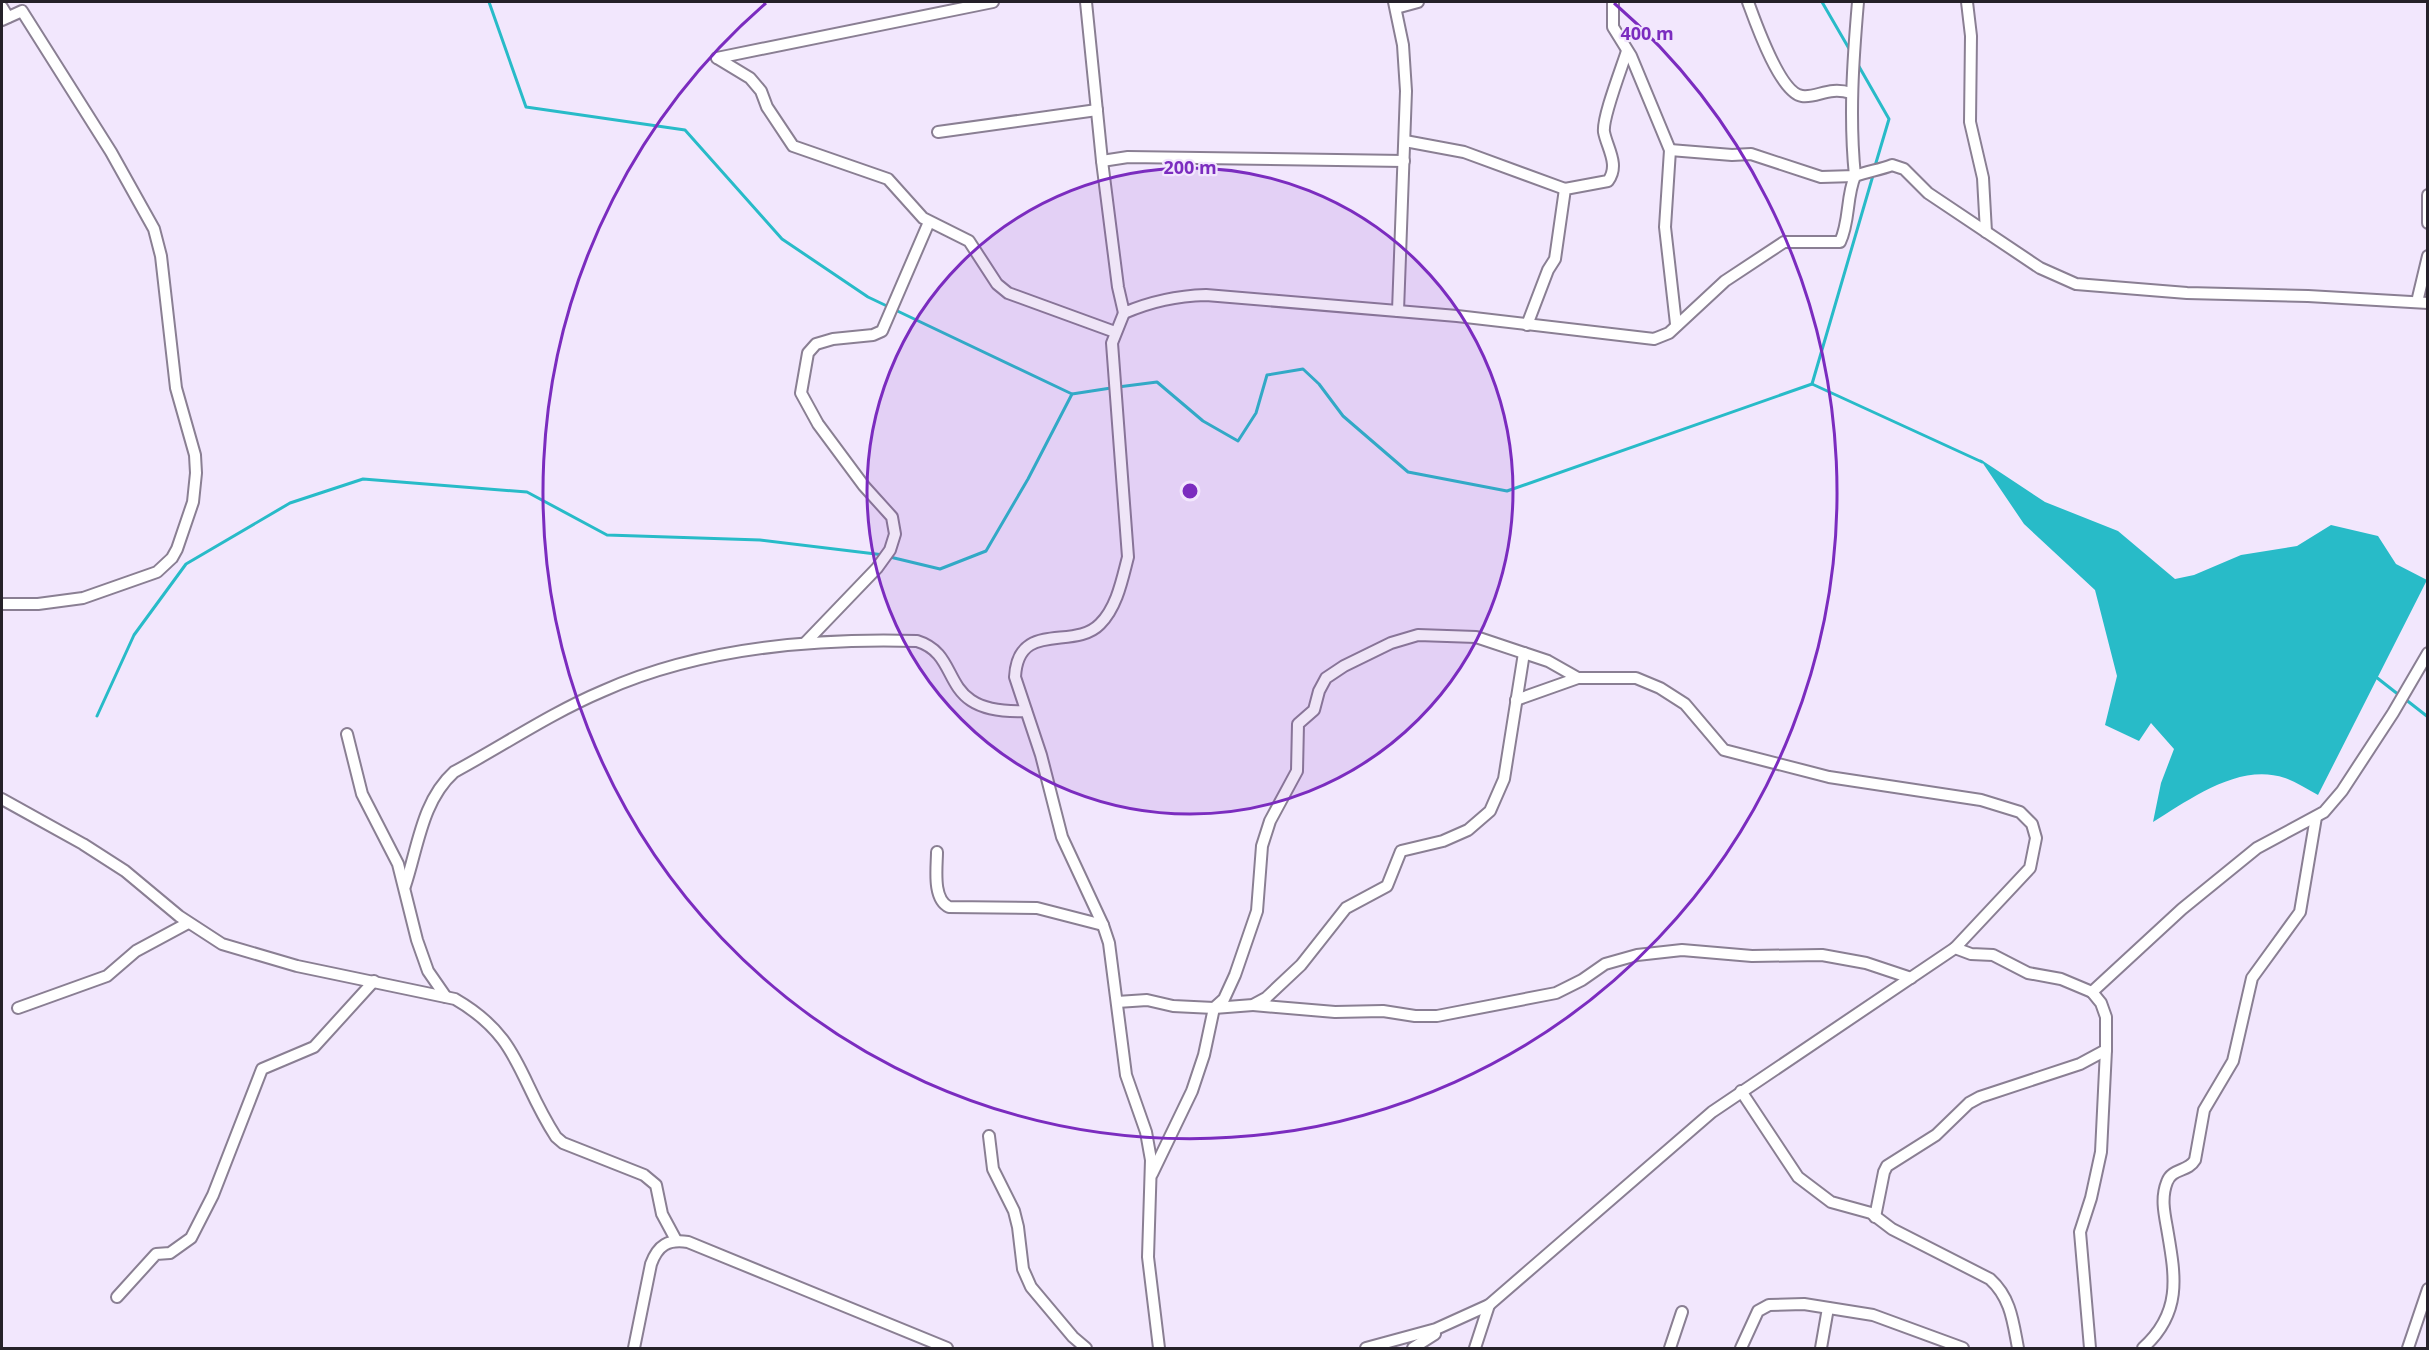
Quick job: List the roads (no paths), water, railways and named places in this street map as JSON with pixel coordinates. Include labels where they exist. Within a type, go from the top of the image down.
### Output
[{"type":"street","points":[[993,2],[717,58],[750,78],[761,91],[767,107],[793,146],[888,179],[900,190],[917,213],[929,222],[969,241],[997,284],[1008,293],[1115,332]]},
{"type":"street","points":[[1086,2],[1102,160],[1118,287],[1125,313]]},
{"type":"street","points":[[1398,310],[1406,91],[1395,5],[1418,2]]},
{"type":"street","points":[[1613,2],[1613,27],[1627,51],[1670,150],[1665,227],[1677,324]]},
{"type":"street","points":[[1748,2],[1768,52],[1795,93],[1803,97],[1829,90],[1851,93]]},
{"type":"street","points":[[1159,1348],[1149,1273],[1152,1174],[1146,1132],[1126,1075],[1109,943],[1103,925],[1062,837],[1015,677],[1016,663],[1026,648],[1042,638],[1091,631],[1099,626],[1119,591],[1128,557],[1125,495],[1112,358],[1115,332],[1125,313],[1150,302],[1173,296],[1206,295],[1398,310],[1654,339],[1662,337],[1725,281],[1784,242],[1840,242],[1845,232],[1848,191],[1855,176],[1851,142],[1851,93],[1858,2]]},
{"type":"street","points":[[1967,2],[1971,36],[1970,122],[1983,178],[1986,232]]},
{"type":"street","points":[[2,7],[5,19],[22,11],[111,152],[154,229],[161,256],[175,377],[195,455],[196,473],[194,502],[177,549],[172,558],[157,572],[83,598],[38,604],[2,604]]},
{"type":"street","points":[[1405,141],[1464,152],[1564,189],[1610,178],[1613,162],[1604,124],[1627,51]]},
{"type":"street","points":[[938,132],[1097,110]]},
{"type":"street","points":[[1670,150],[1732,155],[1751,154],[1821,177],[1873,173],[1892,165],[1904,169],[1928,193],[2040,268],[2076,284],[2187,292],[2422,303],[2427,256]]},
{"type":"street","points":[[1102,160],[1128,158],[1404,161]]},
{"type":"street","points":[[1527,325],[1548,270],[1555,259],[1564,189]]},
{"type":"street","points":[[2427,195],[2427,223]]},
{"type":"street","points":[[805,643],[877,568],[890,550],[895,534],[892,517],[864,486],[818,424],[801,393],[808,353],[816,344],[833,339],[882,332],[929,222]]},
{"type":"street","points":[[1152,1174],[1192,1091],[1204,1055],[1214,1008],[1224,999],[1235,975],[1257,911],[1262,846],[1270,821],[1297,771],[1298,724],[1314,710],[1319,691],[1326,678],[1344,666],[1391,643],[1418,635],[1476,637],[1548,661],[1578,678]]},
{"type":"street","points":[[405,886],[432,800],[441,784],[454,772],[584,700],[625,682],[674,666],[723,654],[805,643],[917,640],[931,649],[962,695],[972,703],[997,710],[1026,711]]},
{"type":"street","points":[[1253,1005],[1266,998],[1301,965],[1346,908],[1387,886],[1401,851],[1443,841],[1468,830],[1490,811],[1504,779],[1524,653]]},
{"type":"street","points":[[2092,992],[2182,909],[2257,849],[2324,812],[2342,791],[2394,713],[2427,653]]},
{"type":"street","points":[[1413,1348],[1489,1305],[1678,1141],[1741,1092],[1955,948],[2030,868],[2036,838],[2032,824],[2020,812],[1981,800],[1829,777],[1767,760],[1732,754],[1724,750],[1685,704],[1660,688],[1636,678],[1578,678],[1516,700]]},
{"type":"street","points":[[347,734],[363,794],[393,854],[405,886],[417,940],[428,971],[446,997]]},
{"type":"street","points":[[2,799],[125,871],[188,922],[222,944],[297,966],[446,997],[478,1012],[496,1028],[523,1071],[556,1137],[563,1143],[644,1175],[656,1185],[662,1214],[676,1240]]},
{"type":"street","points":[[2143,1348],[2159,1331],[2171,1309],[2176,1277],[2163,1209],[2167,1182],[2174,1172],[2192,1166],[2195,1160],[2204,1110],[2234,1061],[2252,978],[2300,912],[2316,817]]},
{"type":"street","points":[[937,852],[938,892],[948,907],[1037,908],[1103,925]]},
{"type":"street","points":[[18,1008],[107,976],[136,951],[188,922]]},
{"type":"street","points":[[1955,948],[1962,952],[2003,958],[2028,973],[2061,980],[2092,992],[2101,1003],[2106,1017],[2101,1152],[2091,1198],[2080,1232],[2090,1348]]},
{"type":"street","points":[[1118,1002],[1147,1000],[1173,1006],[1214,1008],[1253,1005],[1335,1012],[1383,1011],[1415,1016],[1437,1016],[1556,993],[1582,980],[1605,964],[1637,955],[1682,950],[1752,956],[1822,955],[1866,963],[1911,978]]},
{"type":"street","points":[[117,1297],[156,1254],[170,1253],[191,1238],[213,1195],[262,1069],[314,1047],[374,981]]},
{"type":"street","points":[[1875,1217],[1887,1166],[1936,1135],[1969,1103],[2080,1064],[2106,1050]]},
{"type":"street","points":[[1741,1092],[1798,1177],[1831,1202],[1871,1213],[1892,1229],[1990,1279],[2003,1291],[2010,1307],[2018,1348]]},
{"type":"street","points":[[989,1136],[993,1168],[1014,1211],[1023,1269],[1031,1287],[1073,1337],[1086,1348]]},
{"type":"street","points":[[634,1348],[651,1264],[656,1252],[664,1244],[676,1240],[688,1242],[947,1348]]},
{"type":"street","points":[[2408,1348],[2427,1289]]},
{"type":"street","points":[[1741,1348],[1758,1311],[1768,1305],[1804,1304],[1873,1315],[1963,1348]]},
{"type":"street","points":[[1475,1348],[1489,1305]]},
{"type":"street","points":[[1821,1348],[1828,1308]]},
{"type":"street","points":[[1670,1348],[1682,1312]]},
{"type":"street","points":[[1366,1348],[1419,1335],[1464,1318]]},
{"type":"water","points":[[1980,459],[2045,502],[2118,531],[2175,579],[2194,575],[2241,555],[2297,546],[2331,525],[2378,536],[2396,564],[2427,580],[2318,795],[2285,778],[2268,774],[2250,775],[2233,779],[2198,794],[2153,822],[2161,783],[2174,749],[2151,723],[2139,741],[2105,725],[2117,676],[2095,590],[2024,524]]},
{"type":"waterway","points":[[489,2],[526,107],[685,130],[782,239],[868,297],[1072,394]]},
{"type":"waterway","points":[[1822,2],[1851,52]]},
{"type":"waterway","points":[[1857,63],[1889,119],[1875,166]]},
{"type":"waterway","points":[[1812,384],[1874,172]]},
{"type":"waterway","points":[[1118,387],[1157,382],[1203,421],[1238,441],[1256,413],[1267,375],[1303,369],[1319,384],[1343,416],[1408,472],[1507,491],[1812,384],[1982,462]]},
{"type":"waterway","points":[[890,557],[940,569],[986,551],[1028,479],[1072,394],[1111,388]]},
{"type":"waterway","points":[[97,716],[134,635],[186,564],[290,503],[363,479],[527,492],[607,535],[760,540],[884,555]]},
{"type":"waterway","points":[[2376,677],[2399,695]]},
{"type":"waterway","points":[[2405,699],[2428,717]]}]
